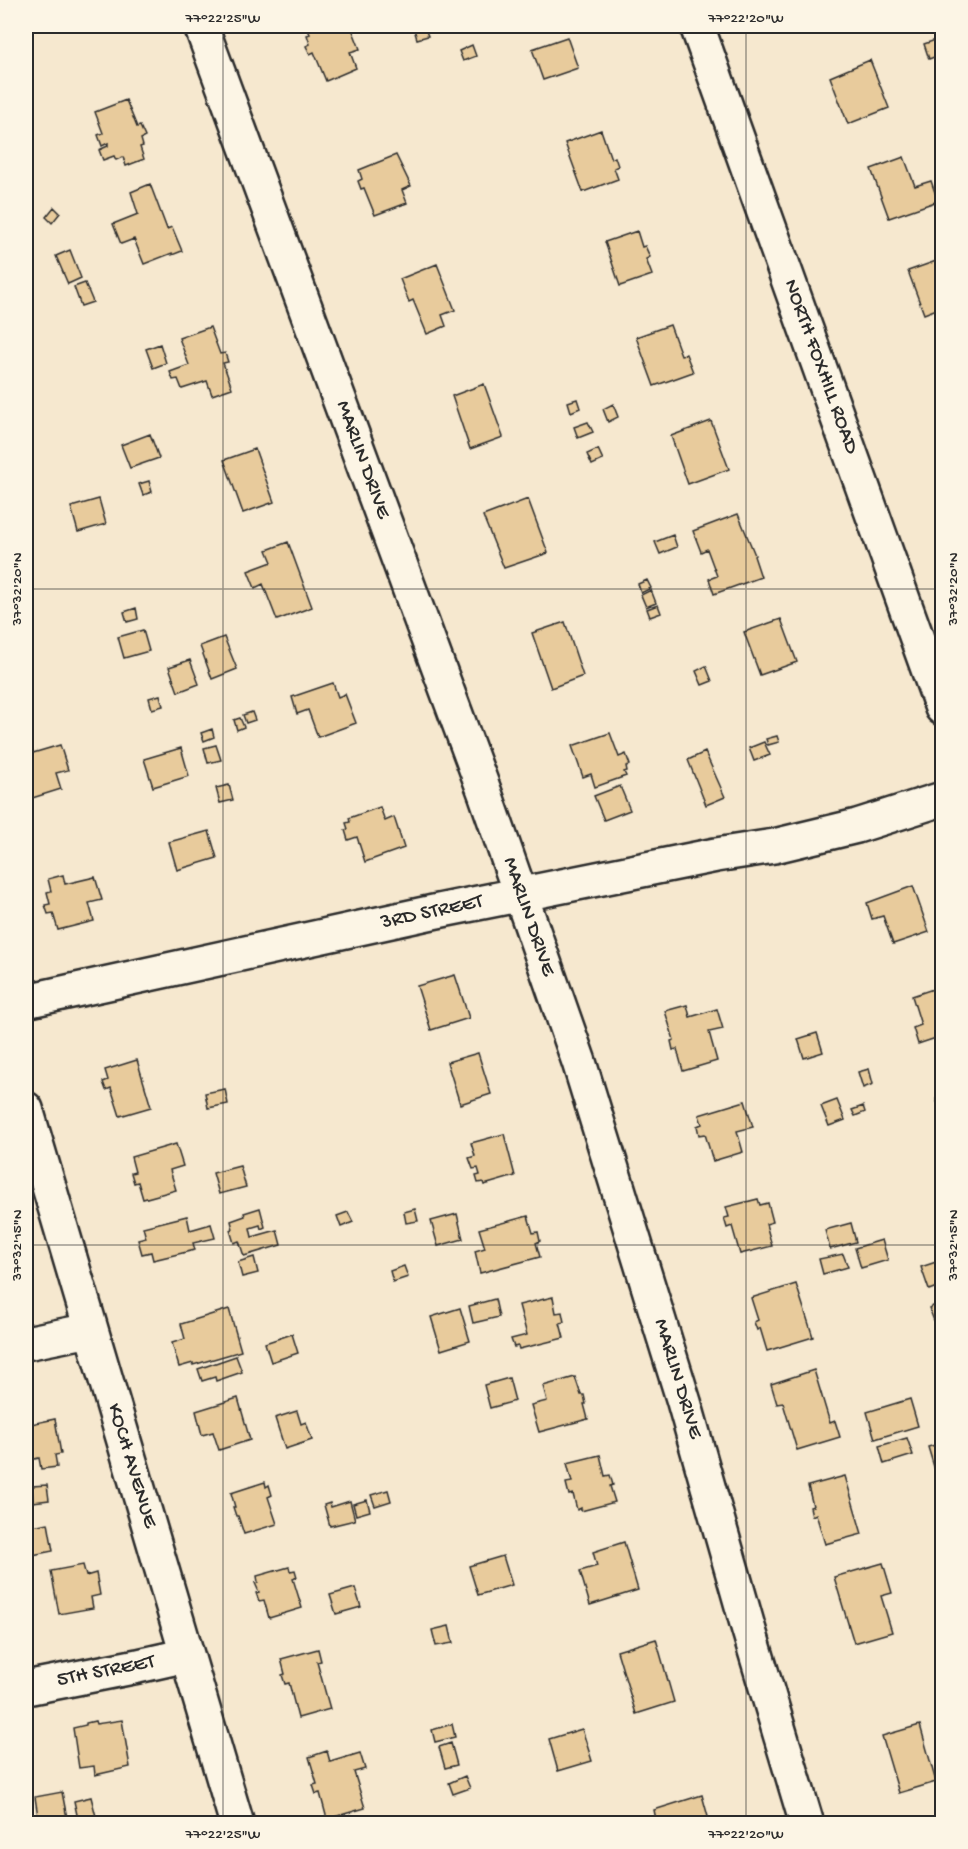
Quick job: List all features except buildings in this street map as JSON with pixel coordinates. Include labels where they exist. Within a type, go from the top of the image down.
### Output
[{"type":"street","name":"MARLIN DRIVE","points":[[201,26],[481,782],[579,1062],[684,1402],[747,1627],[807,1824]]},
{"type":"street","name":"NORTH FOXHILL ROAD","points":[[697,26],[942,708]]},
{"type":"street","name":"3RD STREET","points":[[26,1001],[520,894],[716,855],[774,846],[857,826],[942,799]]},
{"type":"street","name":"KOCH AVENUE","points":[[26,1109],[237,1824]]},
{"type":"street","points":[[26,1343],[90,1330]]},
{"type":"street","name":"5TH STREET","points":[[26,1688],[187,1655]]}]
